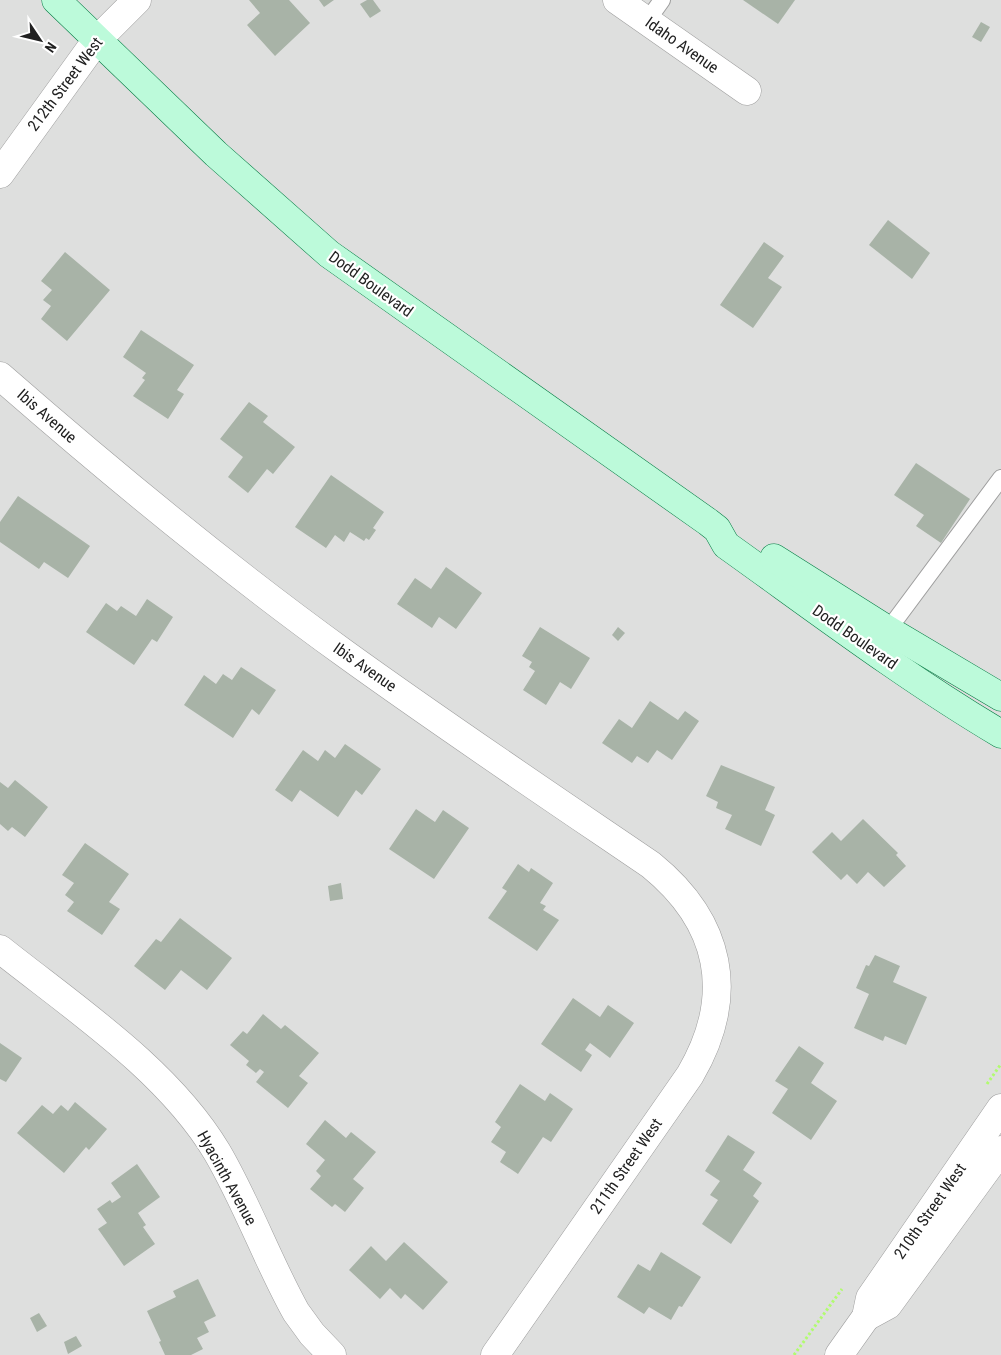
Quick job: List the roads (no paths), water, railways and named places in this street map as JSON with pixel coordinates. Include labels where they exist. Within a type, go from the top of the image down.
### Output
[{"type":"main road","name":"Dodd Boulevard","points":[[56,0],[216,154],[329,254],[717,529],[726,545],[952,705],[1001,734]]},
{"type":"main road","name":"Dodd Boulevard","points":[[717,529],[734,532],[888,630],[1001,697]]},
{"type":"street","name":"212th Street West","points":[[0,174],[96,40],[137,0]]},
{"type":"street","name":"Idaho Avenue","points":[[617,0],[655,10],[747,91]]},
{"type":"street","name":"Ibis Avenue","points":[[0,376],[140,495],[290,613],[666,877],[692,906],[706,933],[715,962]]},
{"type":"street","name":"Hyacinth Avenue","points":[[0,949],[131,1054],[164,1084],[192,1117],[217,1152],[296,1312],[312,1334],[332,1355]]},
{"type":"street","name":"211th Street West","points":[[495,1355],[690,1075],[705,1050],[718,993],[715,962]]},
{"type":"street","name":"210th Street West","points":[[839,1355],[866,1317],[870,1298],[1001,1108]]},
{"type":"street","name":"210th Street West","points":[[866,1317],[888,1306],[1001,1150]]},
{"type":"lane","points":[[888,630],[1001,478]]}]
